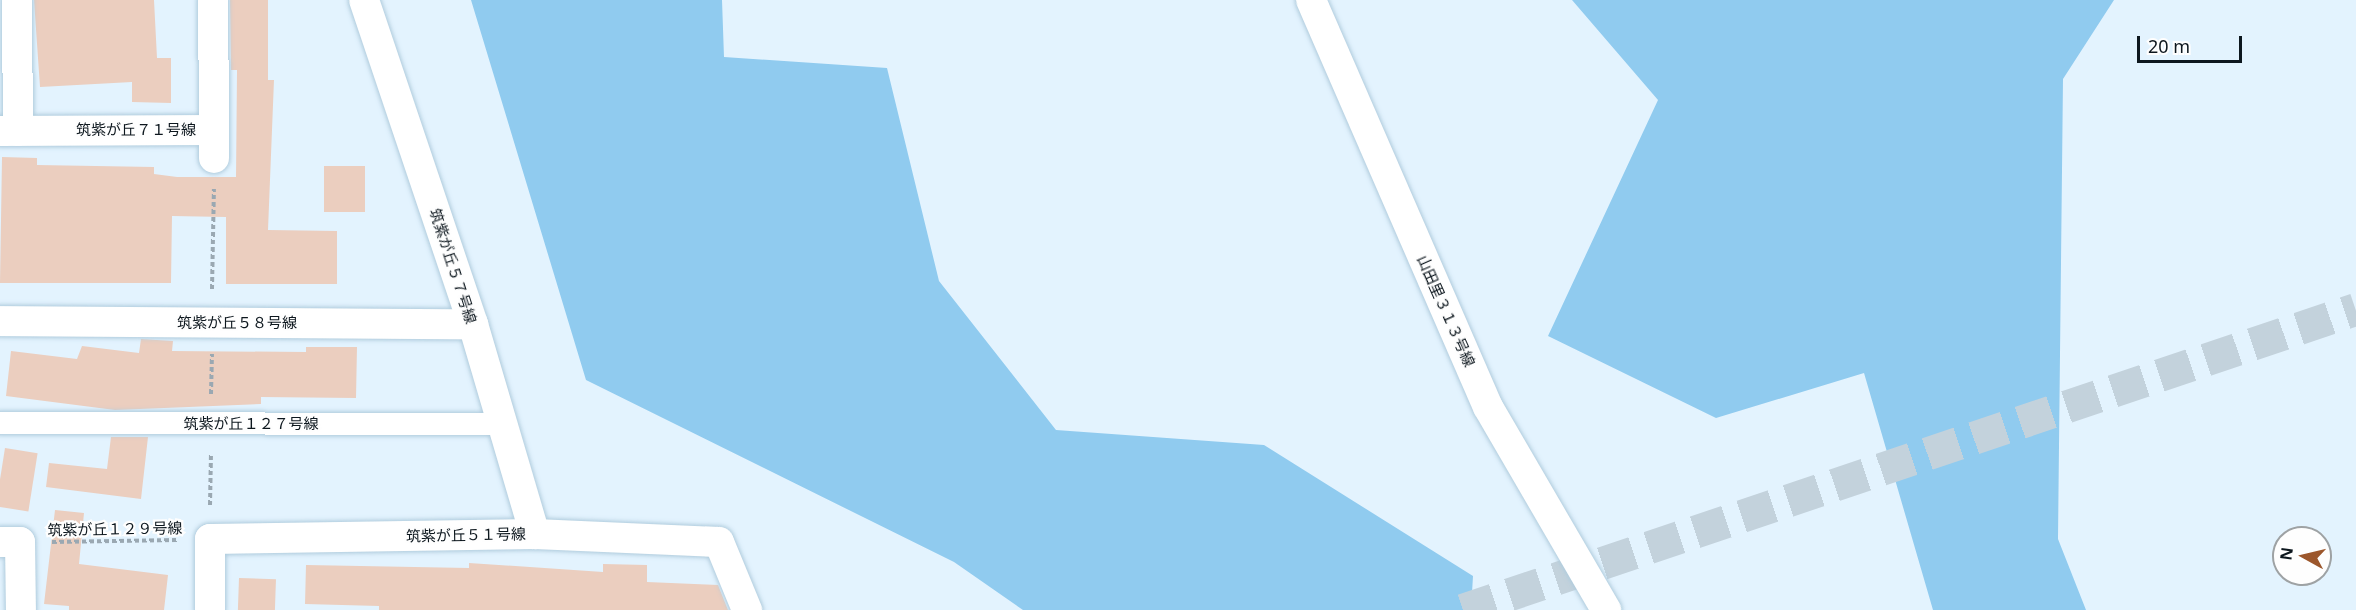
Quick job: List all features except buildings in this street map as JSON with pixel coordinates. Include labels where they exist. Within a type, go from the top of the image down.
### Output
[{"type":"street","points":[[9,131],[17,0]]},
{"type":"street","name":"筑紫が丘７１号線","points":[[9,131],[214,144],[213,0]]},
{"type":"street","name":"筑紫が丘５７号線","points":[[364,0],[473,324],[535,534]]},
{"type":"street","name":"山田里３１３号線","points":[[1311,0],[1488,407],[1606,610]]},
{"type":"street","name":"筑紫が丘５８号線","points":[[0,321],[473,324]]},
{"type":"street","name":"筑紫が丘１２７号線","points":[[0,423],[503,424]]},
{"type":"street","name":"筑紫が丘５１号線","points":[[210,539],[535,534],[719,542],[747,610]]},
{"type":"street","points":[[210,539],[210,610]]},
{"type":"street","points":[[10,542],[21,610]]},
{"type":"path","name":"筑紫が丘１２９号線","points":[[10,542],[210,539]]},
{"type":"shaded area","points":[[471,0],[722,0],[724,57],[887,68],[939,281],[1056,430],[1264,445],[1473,576],[1471,610],[1023,610],[954,562],[586,380]]},
{"type":"shaded area","points":[[1572,0],[2114,0],[2063,79],[2058,539],[2086,610],[1933,610],[1864,373],[1716,418],[1548,336],[1658,100]]},
{"type":"tunnel","points":[[1463,610],[2356,309]]}]
